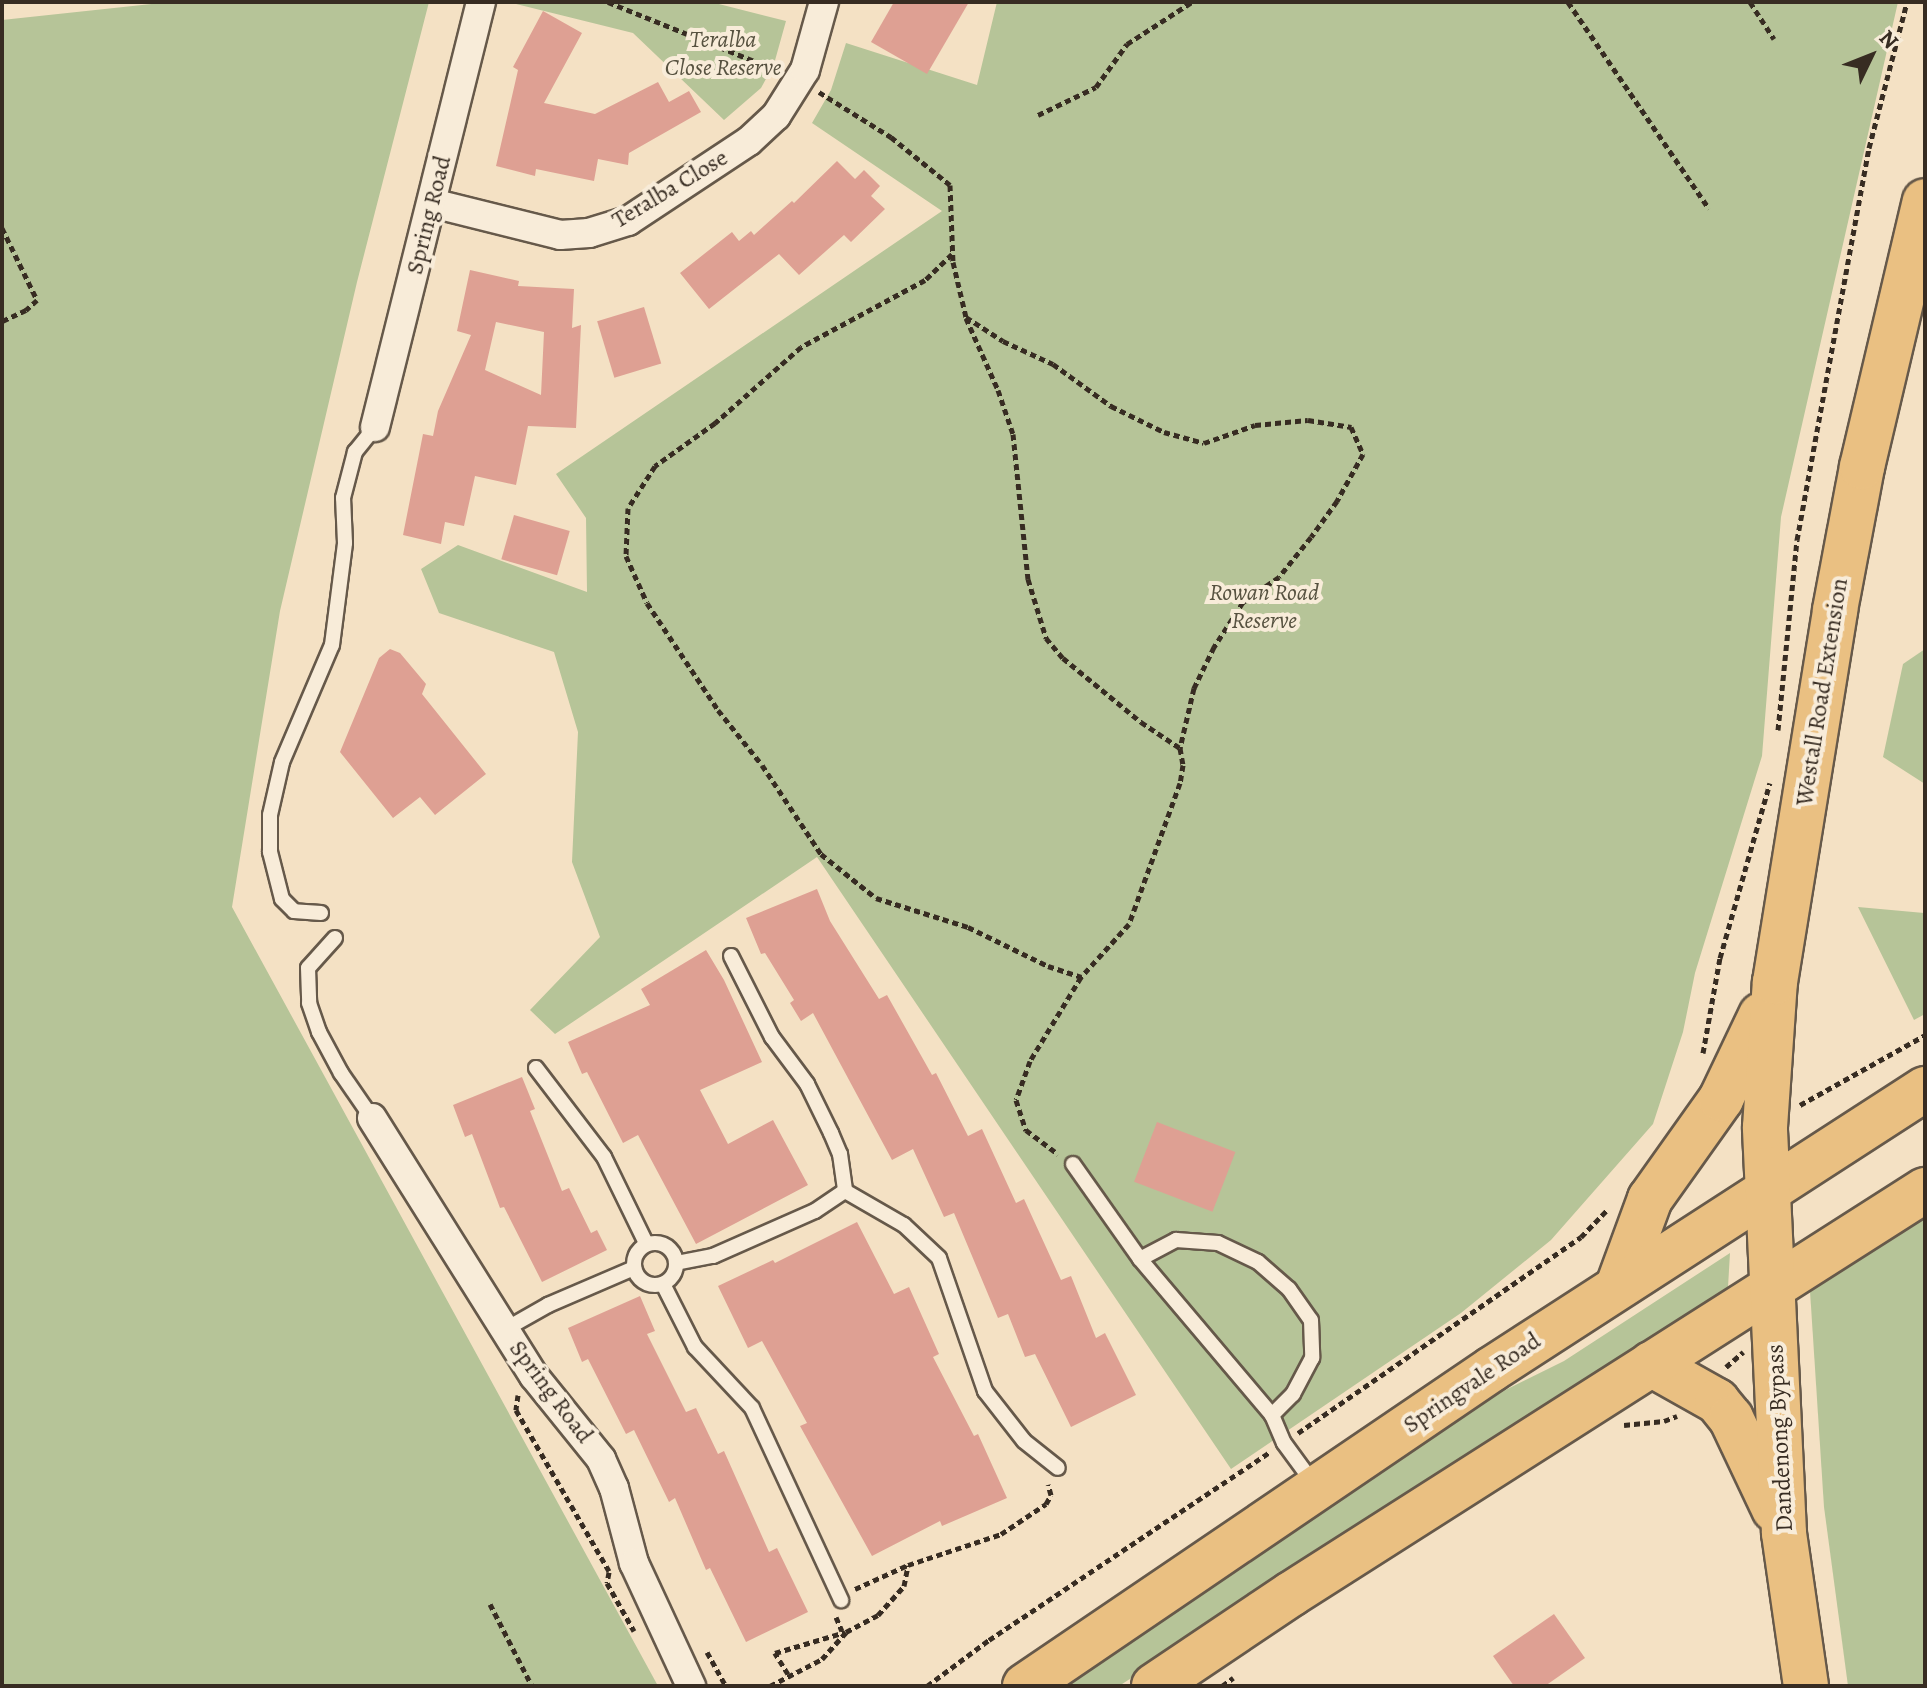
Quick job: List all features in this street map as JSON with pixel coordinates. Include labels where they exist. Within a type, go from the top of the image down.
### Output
[{"type":"highway","name":"Westall Road Extension","points":[[1769,1189],[1765,1127],[1775,982],[1857,496],[1925,201]]},
{"type":"highway","points":[[1618,1286],[1650,1199],[1721,1099],[1775,982]]},
{"type":"highway","name":"Springvale Road","points":[[1025,1686],[1618,1286],[1925,1089]]},
{"type":"highway","name":"Dandenong Bypass","points":[[1769,1189],[1784,1533],[1806,1686]]},
{"type":"highway","points":[[1154,1686],[1925,1190]]},
{"type":"highway","points":[[1651,1364],[1717,1401],[1731,1418],[1784,1533]]},
{"type":"street","name":"Spring Road","points":[[375,427],[481,2]]},
{"type":"street","name":"Teralba Close","points":[[432,203],[560,235],[589,233],[616,226],[651,208],[749,141],[776,116],[800,81],[811,56],[824,2]]},
{"type":"street","name":"Spring Road","points":[[372,1118],[534,1376],[601,1459],[614,1488],[631,1555],[645,1591],[691,1686]]},
{"type":"lane","points":[[321,913],[294,911],[282,899],[270,852],[270,815],[282,762],[332,645],[345,543],[343,498],[355,452],[375,427]]},
{"type":"lane","points":[[335,938],[308,968],[309,1003],[319,1032],[341,1073],[372,1118]]},
{"type":"lane","points":[[731,956],[772,1037],[800,1074],[831,1133],[840,1154],[845,1191]]},
{"type":"lane","points":[[536,1068],[604,1157],[646,1243]]},
{"type":"lane","points":[[1073,1164],[1140,1259],[1272,1415],[1284,1443],[1317,1488]]},
{"type":"lane","points":[[676,1263],[713,1256],[815,1211],[845,1191]]},
{"type":"lane","points":[[845,1191],[904,1225],[941,1261],[951,1302],[985,1391],[1024,1441],[1058,1468]]},
{"type":"lane","points":[[1140,1259],[1176,1240],[1218,1243],[1258,1262],[1289,1289],[1311,1320],[1312,1358],[1293,1394],[1272,1415]]},
{"type":"lane","points":[[646,1243],[663,1246],[676,1263],[674,1276],[663,1284],[646,1281],[634,1268],[635,1254],[646,1243]]},
{"type":"lane","points":[[504,1330],[548,1305],[634,1268]]},
{"type":"lane","points":[[663,1284],[699,1353],[752,1408],[840,1598]]},
{"type":"path","points":[[608,2],[800,81],[891,137],[950,185],[952,254],[966,317],[1013,434],[1028,579],[1046,638],[1063,658],[1118,704],[1180,748]]},
{"type":"path","points":[[1038,115],[1096,87],[1127,44],[1192,2]]},
{"type":"path","points":[[1568,2],[1709,209]]},
{"type":"path","points":[[1750,2],[1774,39]]},
{"type":"path","points":[[1777,738],[1797,540],[1869,148],[1907,2]]},
{"type":"path","points":[[2,228],[37,300],[26,310],[2,321]]},
{"type":"path","points":[[952,254],[925,280],[801,347],[715,423],[655,466],[628,508],[626,556],[647,603],[821,854],[876,898],[968,927],[1048,966],[1081,977]]},
{"type":"path","points":[[966,317],[1003,341],[1053,364],[1111,406],[1164,432],[1204,443],[1255,425],[1308,420],[1351,427],[1363,454],[1337,501],[1311,537],[1279,577],[1243,602],[1214,647],[1194,688],[1180,748],[1183,765],[1180,783],[1129,924],[1081,977],[1030,1061],[1016,1100],[1026,1130],[1044,1146],[1073,1164]]},
{"type":"path","points":[[1702,1056],[1720,958],[1774,769]]},
{"type":"path","points":[[927,1686],[989,1640],[1284,1443],[1581,1237],[1613,1204]]},
{"type":"path","points":[[534,1376],[516,1398],[516,1410],[603,1565],[618,1578],[645,1591]]},
{"type":"path","points":[[840,1598],[908,1565],[1008,1530],[1046,1504],[1051,1495],[1047,1482],[1058,1468]]},
{"type":"path","points":[[770,1686],[822,1659],[846,1632],[872,1620],[886,1608],[904,1586],[908,1565]]},
{"type":"path","points":[[490,1604],[532,1686]]},
{"type":"path","points":[[788,1674],[775,1653],[837,1632],[846,1632]]},
{"type":"green space","points":[[170,2],[429,2],[357,282],[280,611],[232,907],[658,1686],[2,1686],[2,20]]},
{"type":"green space","name":"Teralba Close Reserve","points":[[711,2],[786,21],[774,64],[761,88],[724,120],[633,33],[512,3]]},
{"type":"green space","name":"Rowan Road Reserve","points":[[997,2],[1898,2],[1781,517],[1762,756],[1695,973],[1683,1032],[1653,1124],[1551,1240],[1461,1313],[1231,1469],[817,857],[555,1034],[530,1010],[600,937],[572,862],[578,732],[554,652],[439,613],[421,569],[458,545],[587,592],[586,518],[556,474],[942,211],[812,123],[831,90],[846,43],[977,85]]},
{"type":"green space","points":[[1925,649],[1925,784],[1883,757],[1903,664]]},
{"type":"green space","points":[[1858,907],[1924,913],[1925,908],[1925,1014],[1914,1020]]},
{"type":"green space","points":[[1925,1218],[1925,1686],[1848,1686],[1824,1507],[1810,1291]]},
{"type":"green space","points":[[1730,1253],[1728,1287],[1697,1312],[1119,1686],[1060,1686],[1475,1405],[1564,1361]]},
{"type":"building","points":[[894,2],[969,2],[927,74],[871,42]]},
{"type":"building","points":[[543,11],[582,33],[544,103],[595,114],[658,82],[669,102],[689,91],[701,112],[629,153],[628,165],[598,159],[594,181],[536,169],[535,176],[496,166],[518,70],[513,67]]},
{"type":"building","points":[[837,161],[855,179],[864,170],[880,186],[871,196],[885,209],[851,242],[844,235],[799,275],[779,254],[709,309],[680,273],[732,232],[739,241],[751,231],[754,235],[792,201],[794,203]]},
{"type":"building","points":[[470,270],[519,281],[518,286],[574,289],[572,328],[581,325],[576,428],[528,426],[516,485],[475,476],[464,526],[445,522],[441,544],[403,535],[423,434],[433,436],[438,411],[471,335],[457,331]],"holes":[[[496,322],[544,332],[541,395],[485,370]]]},
{"type":"building","points":[[644,307],[661,363],[614,378],[597,321]]},
{"type":"building","points":[[514,515],[570,531],[557,575],[501,559]]},
{"type":"building","points":[[390,649],[400,653],[426,684],[422,694],[486,774],[435,815],[420,797],[393,818],[340,752],[379,658]]},
{"type":"building","points":[[817,889],[830,921],[879,999],[887,995],[932,1075],[936,1073],[968,1136],[982,1129],[1016,1203],[1024,1199],[1061,1280],[1071,1276],[1096,1338],[1105,1333],[1136,1395],[1071,1427],[1035,1354],[1025,1357],[1008,1314],[998,1318],[954,1213],[944,1217],[913,1149],[892,1160],[813,1013],[801,1021],[790,1003],[794,1000],[765,953],[761,954],[746,918]]},
{"type":"building","points":[[706,950],[724,980],[762,1062],[700,1090],[728,1144],[773,1120],[808,1185],[696,1244],[638,1135],[623,1143],[587,1072],[582,1074],[568,1042],[650,1005],[641,989]]},
{"type":"building","points":[[522,1077],[535,1109],[530,1111],[562,1191],[569,1188],[591,1233],[597,1230],[607,1250],[542,1282],[504,1207],[500,1208],[472,1134],[465,1137],[453,1105]]},
{"type":"building","points":[[1157,1122],[1235,1152],[1212,1212],[1134,1182]]},
{"type":"building","points":[[857,1222],[894,1294],[909,1287],[939,1354],[933,1357],[974,1436],[978,1434],[1007,1498],[942,1526],[940,1521],[872,1556],[800,1426],[807,1423],[762,1341],[748,1348],[718,1286],[773,1260],[775,1263]]},
{"type":"building","points":[[640,1296],[655,1331],[647,1334],[686,1412],[696,1408],[718,1454],[724,1451],[769,1552],[777,1548],[808,1612],[746,1642],[710,1568],[706,1570],[675,1498],[669,1502],[634,1430],[626,1434],[588,1359],[582,1362],[568,1328]]},
{"type":"building","points":[[1554,1614],[1585,1658],[1545,1686],[1514,1686],[1493,1656]]}]
